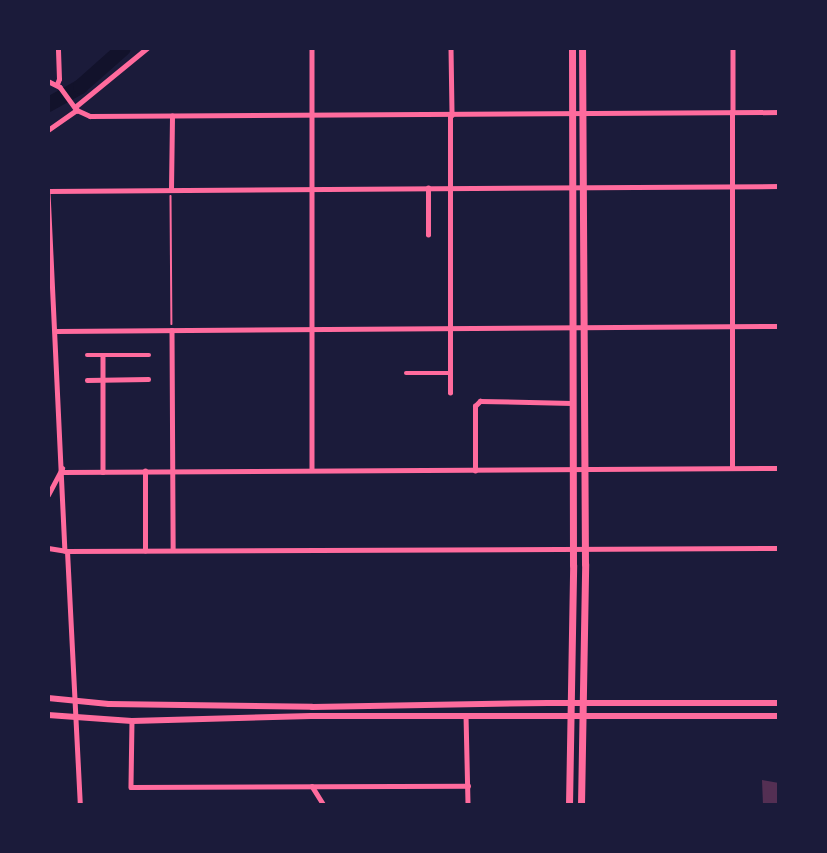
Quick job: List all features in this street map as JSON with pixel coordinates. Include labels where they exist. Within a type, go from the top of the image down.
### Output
[{"type":"main road","points":[[569,805],[573,547],[572,48]]},
{"type":"main road","points":[[581,805],[585,547],[582,48]]},
{"type":"main road","points":[[48,698],[76,701],[300,707],[570,703],[779,704]]},
{"type":"main road","points":[[48,715],[132,721],[218,717],[466,715],[779,716]]},
{"type":"street","points":[[58,48],[59,79],[54,83],[76,108],[90,116],[779,112]]},
{"type":"street","points":[[48,130],[147,48]]},
{"type":"street","points":[[312,48],[312,470]]},
{"type":"street","points":[[450,393],[451,48]]},
{"type":"street","points":[[732,468],[733,48]]},
{"type":"street","points":[[171,189],[172,116]]},
{"type":"street","points":[[80,805],[48,191],[779,186]]},
{"type":"street","points":[[428,188],[428,235]]},
{"type":"street","points":[[56,331],[450,328],[583,330],[779,326]]},
{"type":"street","points":[[172,330],[173,550]]},
{"type":"street","points":[[87,355],[149,355]]},
{"type":"street","points":[[103,355],[104,471]]},
{"type":"street","points":[[406,373],[450,374]]},
{"type":"street","points":[[87,380],[148,379]]},
{"type":"street","points":[[475,471],[475,406],[480,401],[572,403]]},
{"type":"street","points":[[62,470],[475,471],[779,468]]},
{"type":"street","points":[[48,495],[62,470]]},
{"type":"street","points":[[145,471],[145,550]]},
{"type":"street","points":[[48,548],[66,551],[573,547],[779,548]]},
{"type":"street","points":[[466,715],[468,805]]},
{"type":"street","points":[[132,721],[131,787],[468,786]]},
{"type":"street","points":[[312,786],[324,805]]},
{"type":"path","points":[[171,189],[172,330]]},
{"type":"building","points":[[762,780],[779,783],[779,805],[763,805]]},
{"type":"waterway","points":[[48,104],[80,86],[123,48]]}]
